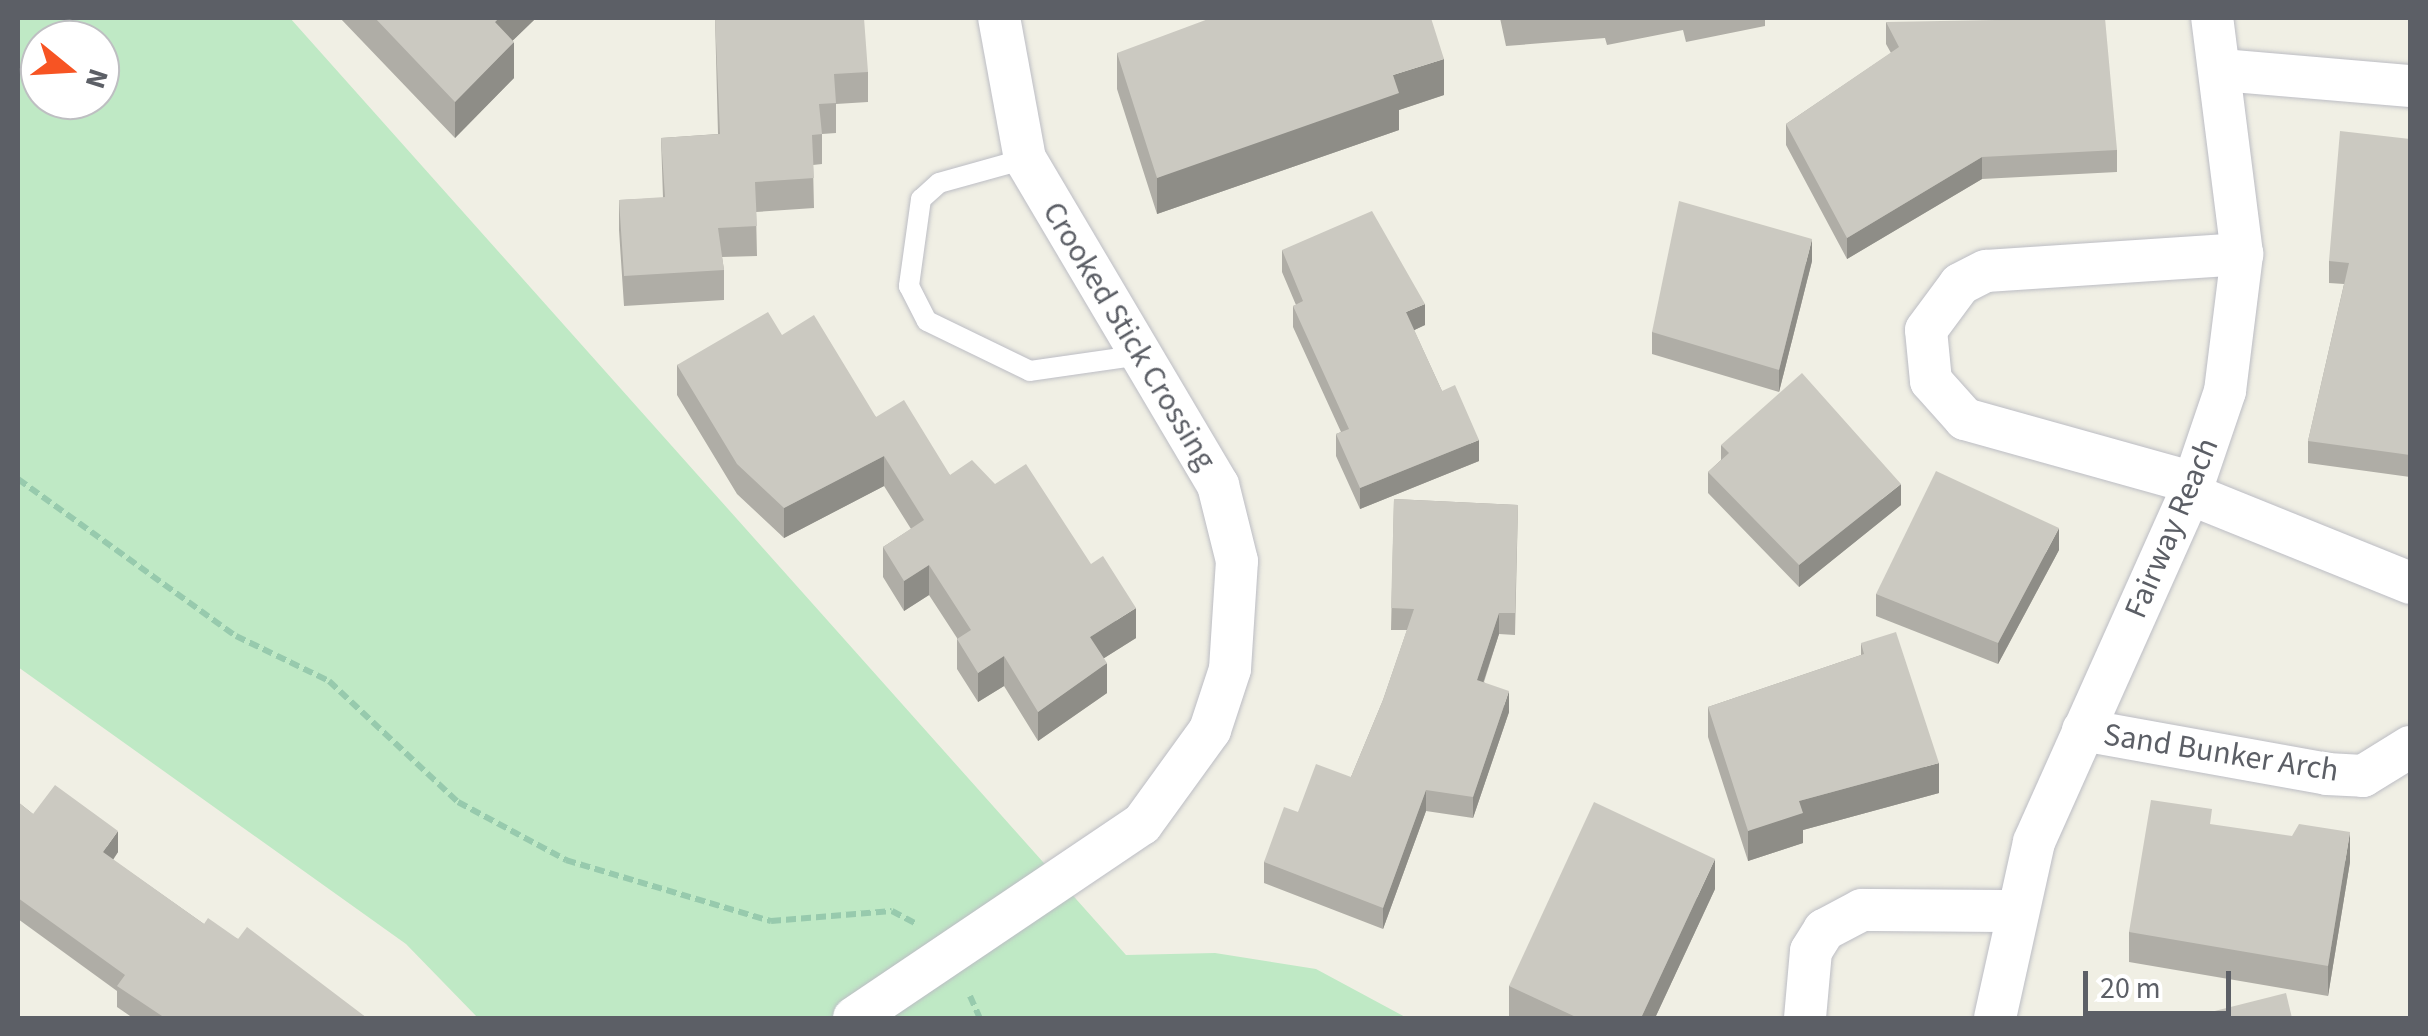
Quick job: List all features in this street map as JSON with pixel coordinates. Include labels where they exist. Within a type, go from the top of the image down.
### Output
[{"type":"street","name":"Crooked Stick Crossing","points":[[854,1018],[1142,824],[1210,730],[1230,669],[1233,536],[1218,485],[1145,354],[1025,158],[999,18]]},
{"type":"street","name":"Fairway Reach","points":[[1995,1018],[2014,911],[2083,730],[2192,489],[2224,391],[2242,254],[2222,70],[2212,18]]},
{"type":"street","points":[[2222,70],[2410,86]]},
{"type":"street","points":[[2242,254],[1986,271],[1960,284],[1926,330],[1930,381],[1965,420],[2192,489],[2410,582]]},
{"type":"street","name":"Sand Bunker Arch","points":[[2083,730],[2326,774],[2363,776],[2410,747]]},
{"type":"street","points":[[1805,1018],[1811,951],[1824,930],[1862,910],[2014,911]]},
{"type":"lane","points":[[1025,158],[939,183],[921,199],[909,286],[927,322],[1030,371],[1145,354]]},
{"type":"path","points":[[18,479],[236,636],[329,681],[458,802],[566,860],[771,922],[892,911],[923,928],[946,958],[980,1018]]},
{"type":"green space","points":[[18,18],[290,18],[1126,955],[1215,953],[1316,969],[1407,1018],[478,1018],[406,944],[18,667]]},
{"type":"building","points":[[375,18],[499,18],[495,22],[514,42],[455,102]]},
{"type":"building","points":[[715,18],[864,18],[868,72],[834,74],[836,103],[819,104],[822,134],[812,135],[814,178],[755,182],[757,226],[718,228],[724,270],[624,276],[619,200],[665,197],[661,138],[720,134]]},
{"type":"building","points":[[1211,18],[1431,18],[1444,59],[1393,75],[1399,93],[1157,178],[1117,53]]},
{"type":"building","points":[[2105,18],[2117,150],[1982,157],[1847,238],[1786,124],[1899,47],[1886,22]]},
{"type":"building","points":[[2340,131],[2410,139],[2410,455],[2308,441],[2349,263],[2329,261]]},
{"type":"building","points":[[1679,201],[1812,239],[1779,370],[1652,332]]},
{"type":"building","points":[[1372,211],[1425,304],[1406,312],[1442,391],[1455,385],[1479,440],[1360,488],[1336,434],[1349,429],[1293,306],[1303,301],[1282,250]]},
{"type":"building","points":[[768,312],[782,335],[814,315],[876,417],[904,400],[950,475],[972,460],[995,484],[1026,464],[1091,564],[1103,556],[1136,608],[1090,637],[1107,663],[1038,712],[1004,656],[978,673],[957,639],[971,630],[929,565],[904,581],[883,547],[924,520],[884,456],[784,508],[737,464],[677,365]]},
{"type":"building","points":[[1802,373],[1901,484],[1799,565],[1708,472],[1729,453],[1721,445]]},
{"type":"building","points":[[1936,471],[2059,528],[1998,643],[1876,594]]},
{"type":"building","points":[[1394,499],[1518,505],[1515,613],[1499,613],[1477,680],[1509,691],[1473,797],[1426,790],[1383,908],[1264,862],[1284,807],[1298,812],[1316,764],[1351,777],[1383,700],[1414,609],[1391,608]]},
{"type":"building","points":[[1896,632],[1939,763],[1799,801],[1803,813],[1748,831],[1708,707],[1864,654],[1861,643]]},
{"type":"building","points":[[55,785],[118,831],[103,852],[204,924],[208,918],[238,939],[247,927],[367,1018],[165,1018],[117,986],[125,975],[18,898],[18,802],[33,814]]},
{"type":"building","points":[[2151,800],[2212,809],[2210,824],[2292,836],[2299,824],[2350,832],[2328,966],[2129,932]]},
{"type":"building","points":[[1594,802],[1715,859],[1641,1018],[1578,1018],[1509,986]]},
{"type":"building","points":[[2286,993],[2292,1018],[2187,1018]]}]
